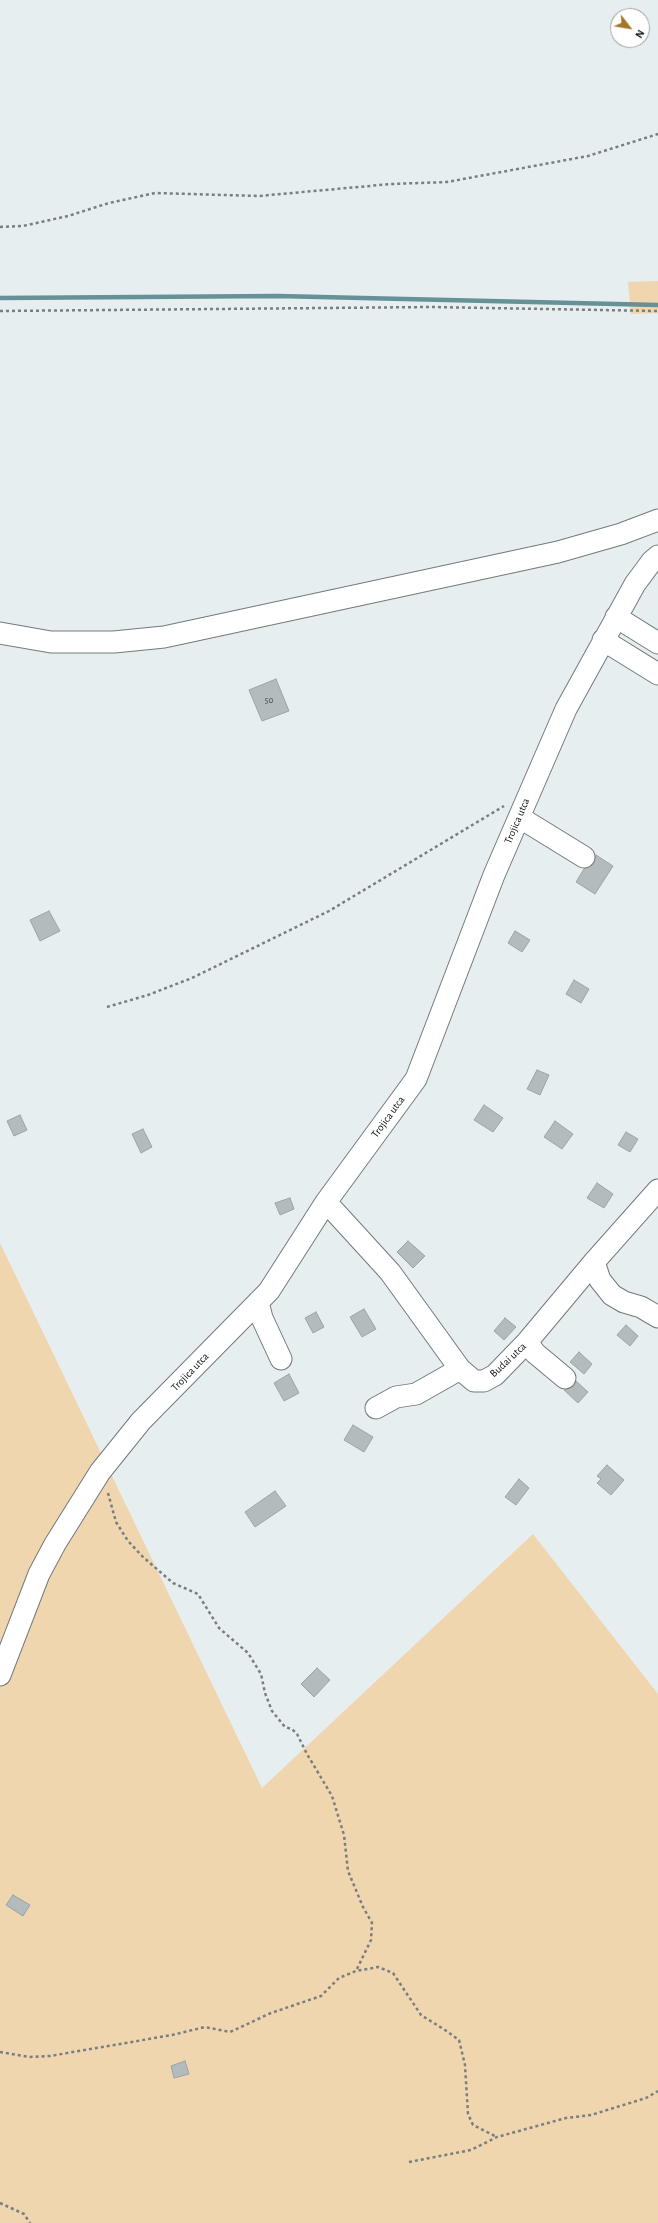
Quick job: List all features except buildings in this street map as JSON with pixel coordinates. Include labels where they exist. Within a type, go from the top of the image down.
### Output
[{"type":"street","points":[[0,633],[52,642],[114,642],[164,637],[558,552],[621,534],[658,520]]},
{"type":"street","name":"Trojica utca","points":[[0,1675],[23,1619],[39,1574],[55,1544],[100,1472],[141,1422],[269,1291],[326,1202],[416,1079],[494,875],[566,709],[635,584],[652,561],[658,556]]},
{"type":"street","points":[[616,617],[658,643]]},
{"type":"street","points":[[603,640],[658,674]]},
{"type":"street","points":[[522,809],[584,857]]},
{"type":"street","name":"Budai utca","points":[[326,1202],[390,1272],[460,1369],[474,1381],[484,1381],[495,1375],[527,1342],[594,1262],[658,1190]]},
{"type":"street","points":[[594,1262],[600,1280],[612,1295],[624,1302],[641,1307],[658,1317]]},
{"type":"street","points":[[258,1302],[262,1318],[281,1359]]},
{"type":"street","points":[[527,1342],[535,1353],[565,1378]]},
{"type":"street","points":[[376,1408],[396,1397],[416,1394],[460,1369]]},
{"type":"path","points":[[0,227],[24,226],[68,216],[109,203],[155,193],[259,196],[391,184],[447,182],[588,156],[658,134]]},
{"type":"path","points":[[0,311],[431,307],[658,311]]},
{"type":"path","points":[[107,1007],[148,995],[192,978],[322,914],[514,800],[522,809]]},
{"type":"path","points":[[111,1486],[108,1493],[116,1522],[128,1541],[142,1558],[173,1583],[198,1594],[219,1628],[248,1654],[261,1674],[265,1693],[272,1711],[285,1727],[292,1729],[297,1734],[332,1796],[344,1835],[348,1871],[363,1907],[372,1923],[371,1940],[356,1971]]},
{"type":"path","points":[[0,2052],[30,2057],[50,2056],[172,2035],[205,2027],[230,2032],[271,2013],[321,1996],[339,1978],[356,1971],[378,1967],[394,1973],[421,2015],[459,2040],[465,2065],[468,2114],[473,2125],[497,2137]]},
{"type":"path","points":[[410,2162],[471,2150],[497,2137],[566,2118],[592,2115],[646,2098],[658,2091]]},
{"type":"path","points":[[0,2203],[24,2214],[30,2223]]},
{"type":"shaded area","points":[[658,281],[658,313],[631,314],[628,282]]},
{"type":"shaded area","points":[[0,1243],[262,1788],[533,1534],[658,1694],[658,2223],[0,2223]]},
{"type":"waterway","points":[[0,298],[278,296],[658,305]]}]
